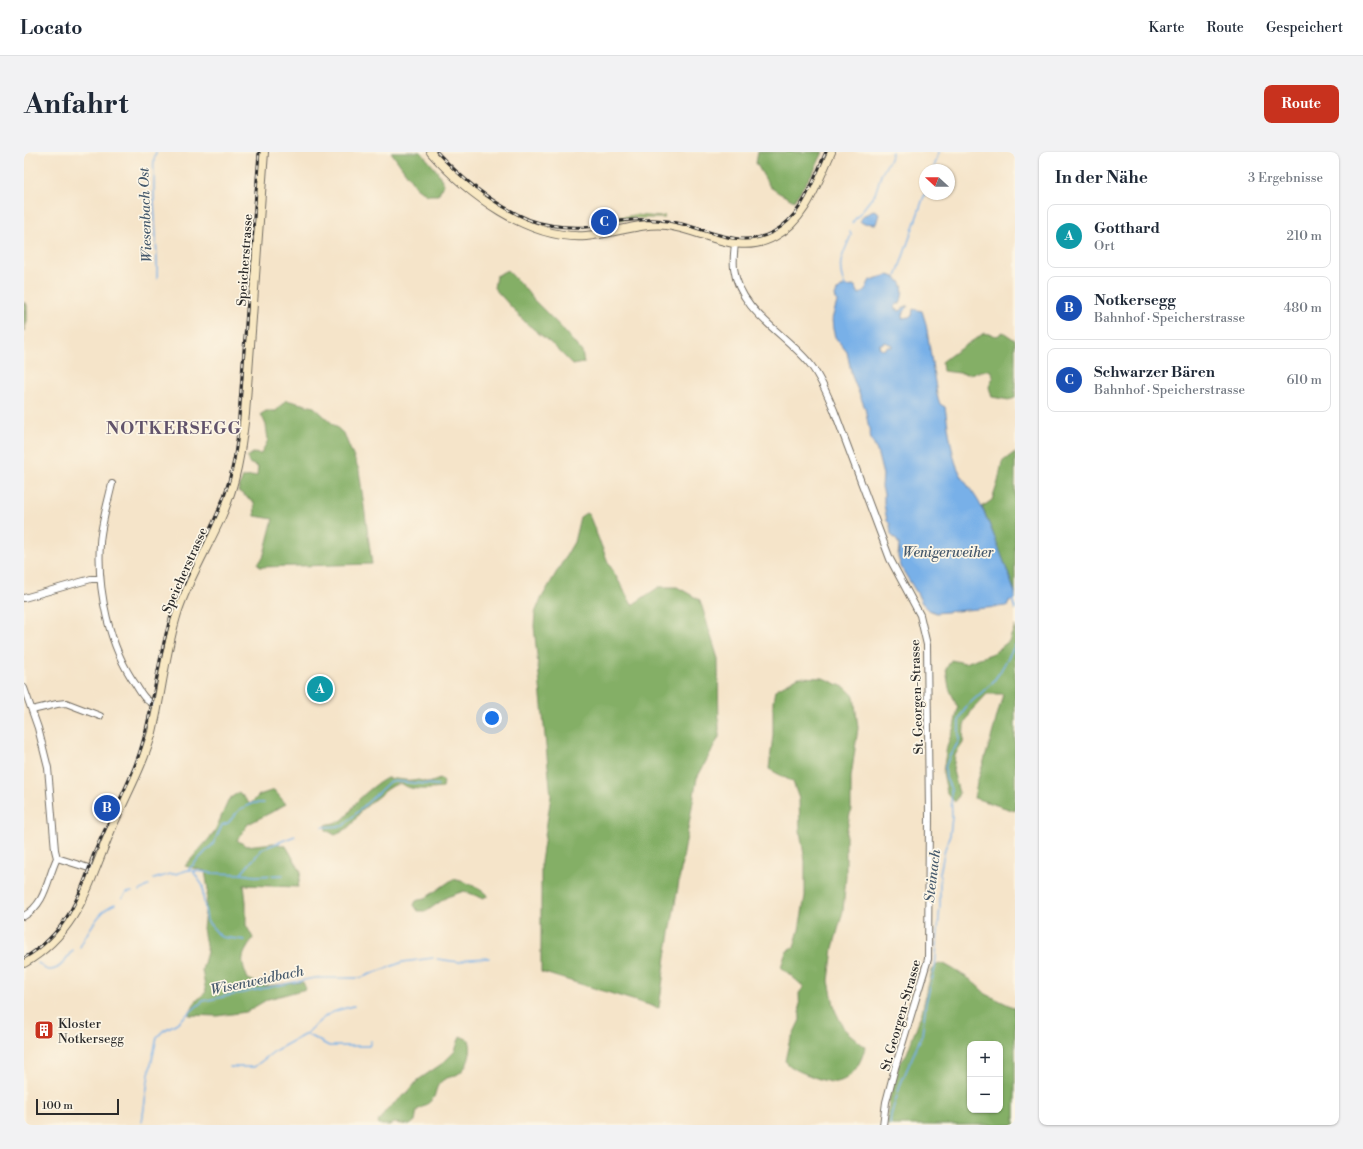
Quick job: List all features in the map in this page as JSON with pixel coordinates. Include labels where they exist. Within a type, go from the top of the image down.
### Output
[{"type":"main road","name":"Speicherstrasse","points":[[24,963],[46,948],[65,929],[79,906],[95,870],[142,762],[151,732],[169,642],[179,609],[221,517],[233,485],[238,468],[245,414],[264,152]]},
{"type":"main road","points":[[431,152],[459,181],[490,205],[519,221],[545,231],[564,235],[584,236],[644,226],[663,225],[687,230],[735,244],[750,244],[765,241],[782,232],[792,224],[809,200],[831,152]]},
{"type":"street","name":"St. Georgen-Strasse","points":[[735,244],[734,268],[737,282],[743,294],[766,322],[810,364],[823,386],[837,417],[890,559],[918,610],[925,634],[928,674],[928,959],[895,1068],[886,1102],[883,1125]]},
{"type":"street","points":[[112,484],[100,542],[100,579],[107,617],[116,649],[130,678],[149,703],[157,705]]},
{"type":"street","points":[[24,598],[91,580],[100,579]]},
{"type":"street","points":[[24,688],[32,710],[48,768],[57,858],[39,904],[29,914],[24,916]]},
{"type":"street","points":[[32,710],[66,703],[100,716]]},
{"type":"street","points":[[57,858],[95,870]]},
{"type":"green space","points":[[391,152],[421,152],[437,171],[444,184],[438,195],[427,195],[416,187]]},
{"type":"green space","points":[[758,152],[823,152],[815,169],[794,201],[770,187],[756,163]]},
{"type":"green space","points":[[635,215],[662,217],[664,215],[665,218],[630,218],[610,221],[610,219]]},
{"type":"green space","points":[[507,270],[559,325],[582,352],[584,363],[573,365],[553,345],[525,322],[494,288],[496,276]]},
{"type":"green space","points":[[24,302],[27,305],[27,321],[24,331]]},
{"type":"green space","points":[[1003,332],[1015,340],[1015,398],[1009,400],[992,397],[989,387],[993,377],[990,370],[968,374],[943,371],[942,362],[984,333],[997,336]]},
{"type":"green space","points":[[286,400],[314,407],[344,434],[359,470],[372,564],[260,567],[258,563],[263,558],[273,519],[255,516],[254,502],[238,491],[243,477],[257,476],[258,467],[249,463],[247,457],[253,453],[261,454],[268,440],[266,425],[261,414],[266,411],[276,411]]},
{"type":"green space","points":[[1015,452],[1015,593],[982,507],[992,500],[998,482],[1002,462]]},
{"type":"green space","points":[[586,513],[589,515],[608,562],[632,605],[659,587],[677,587],[700,600],[718,659],[719,737],[697,778],[666,956],[659,1008],[541,972],[541,862],[551,796],[534,626],[535,613],[541,599],[574,542],[580,517]]},
{"type":"green space","points":[[1015,626],[1015,811],[974,798],[1003,694],[987,694],[972,710],[964,725],[963,743],[955,755],[953,771],[959,793],[955,802],[947,793],[943,772],[947,746],[954,727],[958,708],[949,688],[946,669],[951,660],[965,663],[994,653],[1009,641]]},
{"type":"green space","points":[[799,677],[823,678],[846,688],[854,696],[858,728],[851,777],[851,809],[846,835],[846,876],[843,911],[833,948],[829,981],[835,1010],[844,1029],[865,1047],[862,1058],[856,1069],[848,1077],[837,1082],[822,1080],[809,1075],[794,1068],[785,1061],[789,1043],[800,1020],[799,993],[804,987],[781,967],[786,952],[794,947],[799,930],[805,896],[805,861],[800,831],[799,799],[793,782],[769,769],[773,735],[773,702],[775,690]]},
{"type":"green space","points":[[387,778],[413,781],[418,780],[429,783],[440,779],[444,781],[443,788],[415,789],[401,784],[392,786],[362,810],[352,824],[344,830],[335,835],[326,830],[326,825],[339,822],[343,819],[362,797],[374,786]]},
{"type":"green space","points":[[274,790],[286,804],[248,824],[237,840],[246,846],[274,843],[286,846],[301,872],[298,887],[244,885],[246,925],[253,938],[244,954],[243,966],[248,979],[265,986],[303,982],[306,989],[268,999],[246,1012],[217,1016],[189,1015],[196,1001],[206,992],[202,970],[207,952],[203,928],[208,889],[205,871],[185,866],[214,833],[229,799],[239,792],[250,804],[259,795]]},
{"type":"green space","points":[[453,879],[472,885],[488,896],[482,898],[464,891],[447,897],[427,911],[418,911],[414,905],[416,901],[427,897]]},
{"type":"green space","points":[[938,964],[944,964],[971,980],[986,994],[1015,1008],[1015,1125],[887,1125],[889,1100],[899,1064],[906,1056],[922,1012],[932,970]]},
{"type":"green space","points":[[460,1036],[469,1040],[470,1044],[470,1055],[464,1069],[460,1073],[440,1083],[434,1097],[417,1110],[415,1121],[410,1125],[395,1123],[389,1125],[379,1125],[378,1122],[386,1110],[408,1092],[418,1080],[443,1063],[455,1051]]},
{"type":"water","points":[[873,210],[877,211],[879,214],[876,224],[862,223],[860,221],[864,215]]},
{"type":"water","name":"Wenigerweiher","points":[[888,275],[900,282],[903,289],[902,299],[900,304],[897,304],[894,308],[900,311],[908,306],[902,318],[912,316],[913,309],[922,311],[926,324],[937,395],[940,404],[945,407],[950,441],[955,461],[960,474],[982,508],[1000,550],[1015,593],[1015,599],[1009,601],[1007,606],[936,613],[929,610],[922,603],[902,569],[898,557],[899,544],[891,535],[890,524],[887,521],[882,487],[883,475],[877,451],[871,439],[865,408],[852,376],[847,352],[835,337],[833,329],[832,319],[837,302],[835,296],[837,291],[841,287],[855,286],[859,294],[862,293],[870,280]],"holes":[[[885,342],[892,345],[892,347],[887,347],[883,350],[880,349],[879,345]]]},
{"type":"waterway","name":"Wiesenbach Ost","points":[[156,152],[153,164],[157,279]]},
{"type":"waterway","points":[[852,223],[875,194],[881,175],[890,159],[892,152]]},
{"type":"waterway","name":"Steinach","points":[[935,164],[939,152]]},
{"type":"waterway","name":"Steinach","points":[[896,277],[923,200]]},
{"type":"waterway","points":[[845,287],[842,279],[841,260],[851,235],[850,232]]},
{"type":"waterway","name":"Steinach","points":[[1012,599],[1015,609]]},
{"type":"waterway","name":"Steinach","points":[[890,1125],[891,1115],[901,1083],[922,1035],[926,1002],[935,968],[940,905],[940,873],[945,849],[950,835],[952,817],[951,789],[946,778],[945,768],[949,757],[959,741],[959,721],[962,714],[967,706],[992,683],[1015,645]]},
{"type":"waterway","points":[[323,827],[343,826],[390,781],[438,785]]},
{"type":"waterway","points":[[154,879],[188,870],[213,844],[222,825],[228,823],[240,809],[254,803],[264,803]]},
{"type":"waterway","points":[[188,870],[241,874],[262,849],[295,836]]},
{"type":"waterway","points":[[193,871],[203,886],[207,921],[221,937],[245,940]]},
{"type":"waterway","points":[[241,874],[255,876],[283,875]]},
{"type":"waterway","points":[[140,891],[149,885]]},
{"type":"waterway","points":[[122,898],[126,893],[132,892]]},
{"type":"waterway","points":[[80,947],[99,916],[115,904]]},
{"type":"waterway","points":[[38,963],[49,970],[57,968],[73,950]]},
{"type":"waterway","name":"Wisenweidbach","points":[[142,1122],[149,1074],[157,1037],[163,1031],[177,1023],[203,1001],[314,978],[360,978],[403,962],[433,958]]},
{"type":"waterway","name":"Wisenweidbach","points":[[437,959],[459,962],[469,959],[490,958]]},
{"type":"waterway","points":[[306,1034],[327,1015],[338,1010],[354,1006]]},
{"type":"waterway","points":[[230,1067],[254,1067],[276,1050],[306,1034],[329,1046],[369,1046],[371,1041]]},
{"type":"railway","points":[[91,861],[135,765],[145,734],[163,645],[173,610],[220,507],[232,470],[237,441],[259,152]]},
{"type":"railway","points":[[437,152],[458,173],[492,200],[532,221]]},
{"type":"railway","points":[[527,219],[549,225],[571,227],[591,227],[632,220],[662,220],[720,236],[746,239],[760,237],[773,232],[783,225],[800,207],[826,152]]},
{"type":"railway","points":[[24,958],[38,949],[60,927],[76,901],[93,857]]},
{"type":"place","name":"Schwarzer Bären","points":[[604,222]]},
{"type":"place","name":"Gotthard","points":[[320,689]]},
{"type":"place","name":"Notkersegg","points":[[107,808]]},
{"type":"place","name":"Kloster Notkersegg","points":[[44,1030]]},
{"type":"district","name":"NOTKERSEGG","points":[[174,428]]}]
